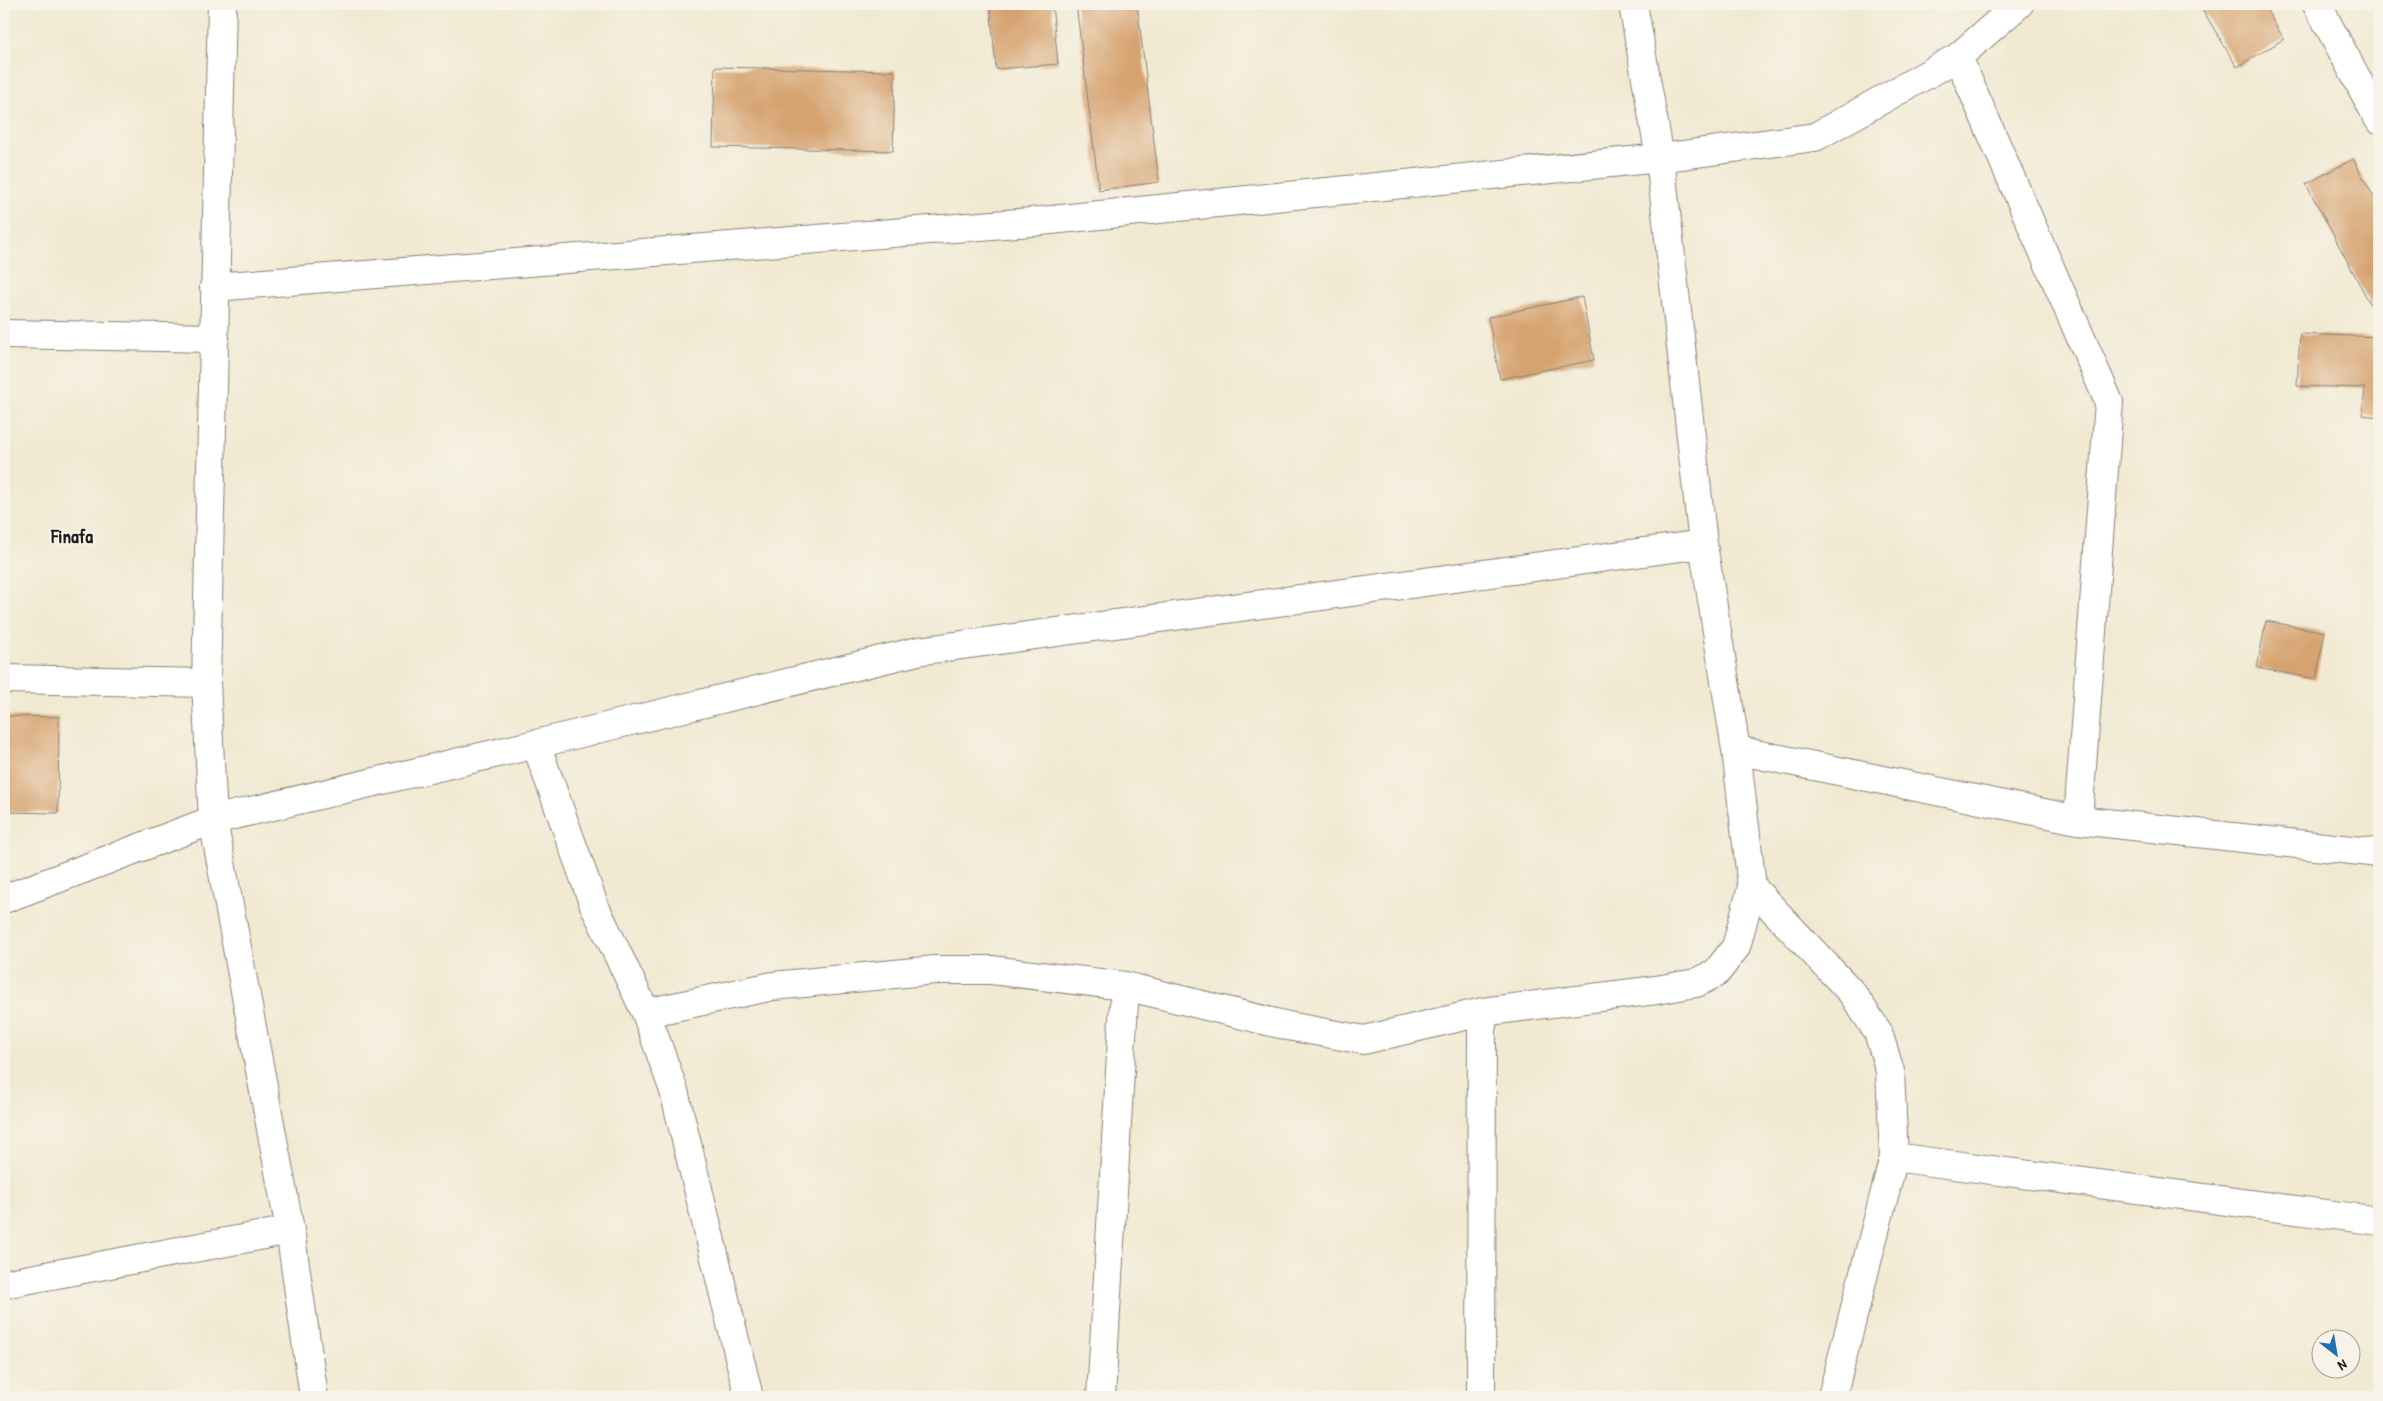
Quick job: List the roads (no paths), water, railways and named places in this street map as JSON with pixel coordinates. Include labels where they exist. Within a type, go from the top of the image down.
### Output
[{"type":"street","points":[[222,4],[206,683],[214,820],[290,1230],[314,1397]]},
{"type":"street","points":[[646,1013],[773,986],[935,970],[991,970],[1124,986],[1288,1026],[1364,1040],[1482,1012],[1656,990],[1696,982],[1716,973],[1736,947],[1752,887],[1736,750],[1703,544],[1660,158],[1633,4]]},
{"type":"street","points":[[214,287],[1031,222],[1660,158],[1815,137],[1958,57],[2019,4]]},
{"type":"street","points":[[2317,4],[2379,120]]},
{"type":"street","points":[[1958,57],[2109,402],[2078,820]]},
{"type":"street","points":[[4,334],[215,338]]},
{"type":"street","points":[[4,899],[214,820],[918,651],[1703,544]]},
{"type":"street","points":[[4,679],[206,683]]},
{"type":"street","points":[[536,744],[594,905],[646,1013],[674,1092],[749,1397]]},
{"type":"street","points":[[1736,750],[2078,820],[2379,853]]},
{"type":"street","points":[[1752,887],[1852,993],[1878,1032],[1890,1071],[1894,1157],[1832,1397]]},
{"type":"street","points":[[1101,1397],[1124,986]]},
{"type":"street","points":[[1481,1397],[1482,1012]]},
{"type":"street","points":[[1894,1157],[2379,1221]]},
{"type":"street","points":[[4,1284],[290,1230]]},
{"type":"district","name":"Finafa","points":[[72,536]]}]
